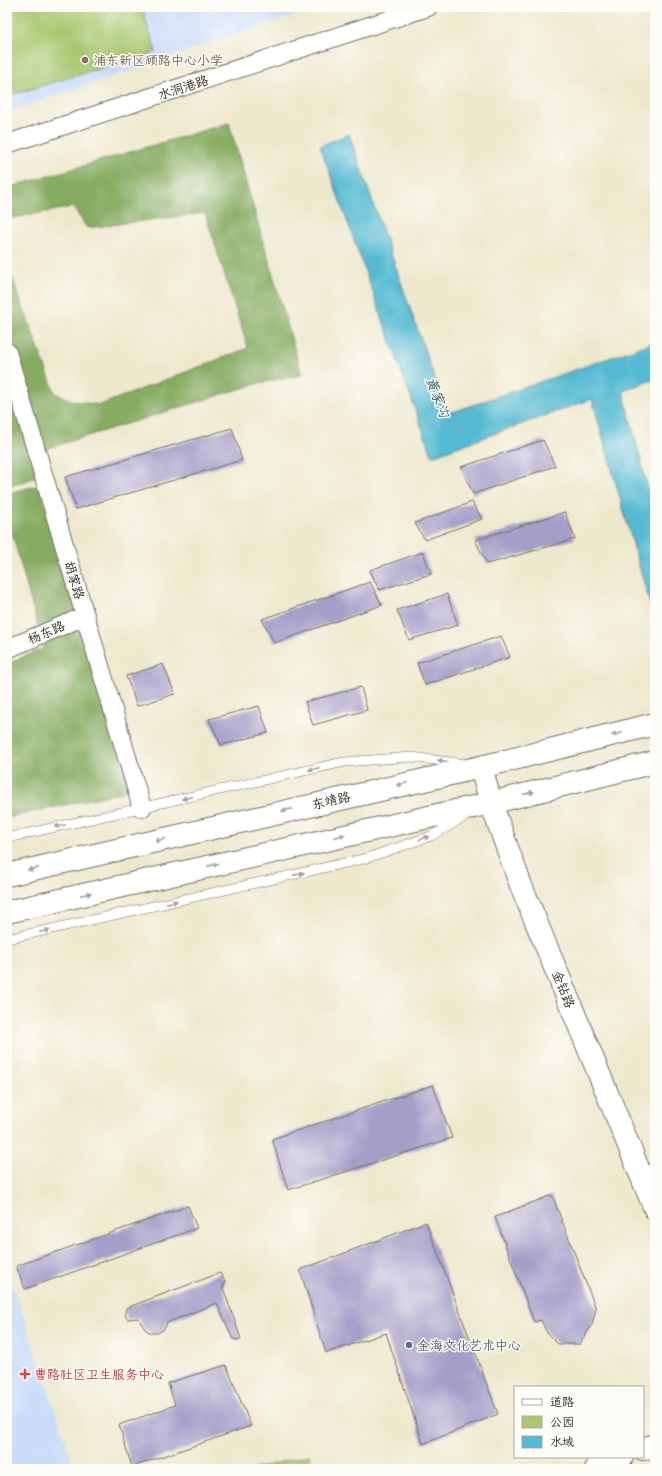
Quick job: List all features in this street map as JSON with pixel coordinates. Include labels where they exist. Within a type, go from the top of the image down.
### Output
[{"type":"main road","name":"东靖路","points":[[7,875],[352,795],[481,767],[655,724]]},
{"type":"main road","points":[[7,912],[491,803],[655,762]]},
{"type":"main road","name":"金钻路","points":[[481,767],[491,803],[523,890],[655,1209]]},
{"type":"main road","points":[[644,1449],[655,1445]]},
{"type":"main road","points":[[596,1469],[620,1458]]},
{"type":"street","name":"水洞港路","points":[[7,144],[428,7]]},
{"type":"street","name":"胡家路","points":[[7,352],[142,808]]},
{"type":"street","name":"杨东路","points":[[7,649],[86,616]]},
{"type":"lane","points":[[7,838],[344,762],[412,756],[481,767]]},
{"type":"lane","points":[[7,939],[367,858],[431,836],[491,803]]},
{"type":"shaded area","name":"浦东新区顾路中心小学","points":[[7,7],[319,7],[7,112]]},
{"type":"shaded area","name":"曹路社区卫生服务中心","points":[[10,1277],[75,1469],[7,1469],[7,1278]]},
{"type":"green space","points":[[7,7],[142,7],[156,52],[14,94],[7,72]]},
{"type":"green space","points":[[229,123],[302,375],[259,383],[48,448],[36,477],[7,488],[7,264],[55,393],[74,401],[100,405],[248,348],[205,213],[87,228],[73,207],[7,219],[7,188]]},
{"type":"green space","points":[[39,485],[131,790],[7,818],[7,664],[44,648],[7,515],[7,493]]},
{"type":"green space","points":[[309,1455],[314,1469],[254,1469]]},
{"type":"water","name":"黄家沟","points":[[349,134],[444,405],[453,412],[655,342],[655,379],[623,391],[655,515],[655,622],[592,399],[432,456],[320,146]]},
{"type":"building","points":[[232,428],[242,460],[76,509],[65,477]]},
{"type":"building","points":[[543,440],[555,466],[473,494],[461,467]]},
{"type":"building","points":[[472,502],[482,519],[425,540],[415,523]]},
{"type":"building","points":[[565,512],[575,539],[487,564],[475,540]]},
{"type":"building","points":[[423,552],[431,574],[379,590],[370,570]]},
{"type":"building","points":[[370,582],[382,605],[274,643],[262,619]]},
{"type":"building","points":[[447,594],[458,625],[409,640],[397,610]]},
{"type":"building","points":[[501,636],[510,657],[425,685],[417,663]]},
{"type":"building","points":[[163,664],[175,694],[137,706],[126,676]]},
{"type":"building","points":[[361,687],[367,710],[313,725],[305,702]]},
{"type":"building","points":[[259,706],[268,733],[221,745],[209,719]]},
{"type":"building","points":[[433,1085],[452,1138],[288,1190],[272,1139]]},
{"type":"building","points":[[552,1195],[596,1309],[592,1325],[580,1344],[558,1344],[547,1333],[541,1320],[534,1322],[495,1217]]},
{"type":"building","points":[[188,1206],[197,1228],[25,1289],[16,1266]]},
{"type":"building","points":[[426,1222],[498,1414],[423,1444],[386,1333],[326,1353],[300,1270]]},
{"type":"building","points":[[220,1273],[225,1281],[223,1288],[241,1339],[233,1339],[217,1303],[166,1323],[163,1330],[157,1333],[151,1333],[146,1330],[139,1318],[127,1319],[125,1314],[126,1308]]},
{"type":"building","points":[[226,1365],[251,1426],[132,1467],[119,1425],[175,1405],[168,1383]]},
{"type":"place","name":"浦东新区顾路中心小学","points":[[85,60]]},
{"type":"place","name":"金海文化艺术中心","points":[[409,1345]]},
{"type":"place","name":"曹路社区卫生服务中心","points":[[25,1374]]}]
